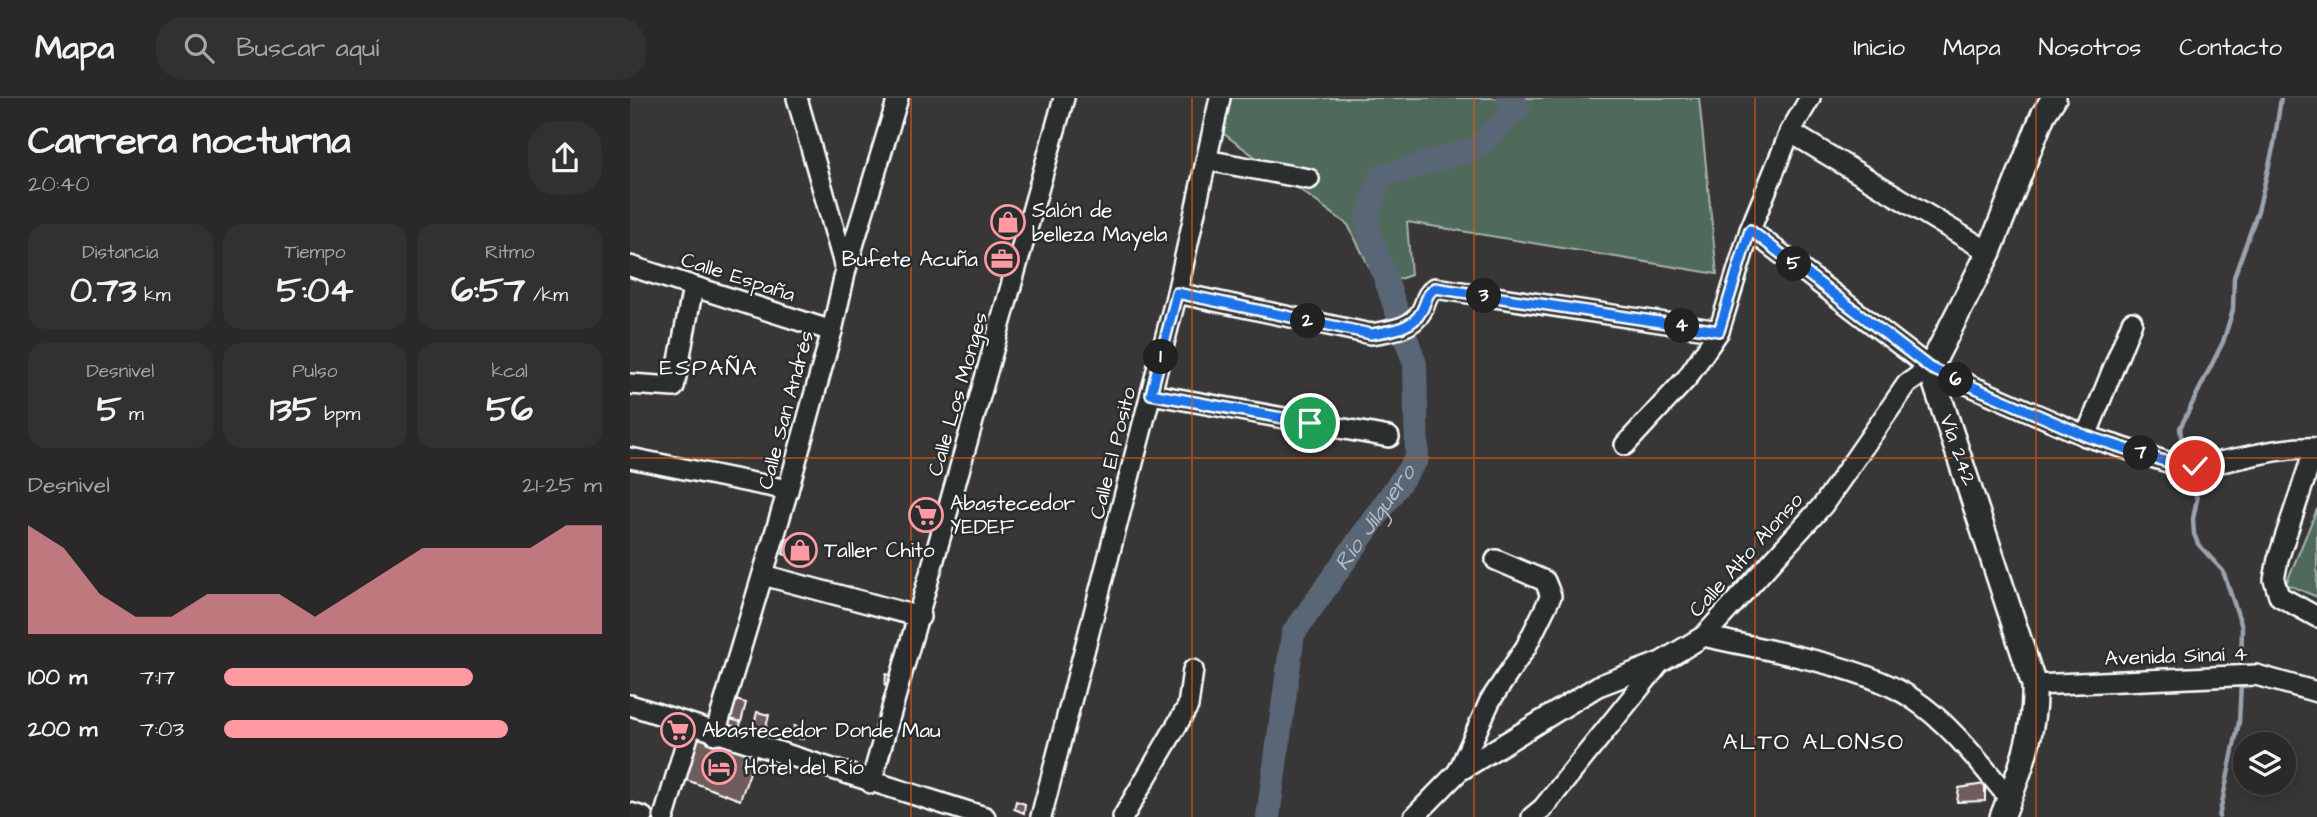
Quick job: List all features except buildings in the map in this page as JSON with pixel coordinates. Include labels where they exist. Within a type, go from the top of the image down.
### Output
[{"type":"main road","points":[[1930,368],[1989,252],[2043,115],[2054,98]]},
{"type":"main road","name":"Vía 242","points":[[1930,368],[2034,685],[2035,706],[2027,746],[2006,808]]},
{"type":"street","points":[[797,98],[846,269]]},
{"type":"street","name":"Calle San Andrés","points":[[715,734],[788,490],[832,331],[846,269],[898,98]]},
{"type":"street","name":"Calle Los Monges","points":[[872,783],[1064,98]]},
{"type":"street","name":"Calle El Posito","points":[[1041,817],[1177,293],[1220,98]]},
{"type":"street","points":[[1625,445],[1687,378],[1719,331],[1750,230],[1790,132],[1810,98]]},
{"type":"street","points":[[1790,132],[1989,252]]},
{"type":"street","points":[[1206,160],[1309,178]]},
{"type":"street","points":[[1750,230],[1930,368],[2086,436],[2180,466],[2195,466],[2281,448],[2316,448],[2282,541],[2274,580],[2279,596],[2317,617]]},
{"type":"street","name":"Calle España","points":[[630,266],[832,331]]},
{"type":"street","points":[[630,384],[674,387],[693,287]]},
{"type":"street","points":[[1177,293],[1371,334],[1392,331],[1413,322],[1422,311],[1429,292],[1435,288],[1719,331]]},
{"type":"street","points":[[2086,436],[2132,322]]},
{"type":"street","name":"Calle Alto Alonso","points":[[1414,817],[1458,772],[1598,686],[1661,662],[1704,636],[1823,505],[1907,384],[1930,368]]},
{"type":"street","points":[[1151,394],[1389,437]]},
{"type":"street","points":[[630,458],[788,490]]},
{"type":"street","points":[[1458,772],[1490,701],[1525,647],[1551,596],[1545,581],[1496,560]]},
{"type":"street","points":[[763,575],[920,617]]},
{"type":"street","points":[[1704,636],[1874,678],[1914,699],[1964,745],[2006,808]]},
{"type":"street","points":[[1532,817],[1543,808],[1661,662]]},
{"type":"street","points":[[1123,817],[1188,706],[1193,670]]},
{"type":"street","name":"Avenida Sinaí 4","points":[[2034,685],[2256,675],[2317,692]]},
{"type":"street","points":[[630,705],[872,783],[941,811],[985,817]]},
{"type":"street","points":[[664,817],[691,726]]},
{"type":"street","points":[[630,813],[643,817]]},
{"type":"green space","points":[[1230,98],[1699,98],[1717,274],[1407,222],[1411,275],[1379,286],[1348,225],[1220,131]]},
{"type":"green space","points":[[2317,509],[2317,597],[2286,584]]},
{"type":"waterway","name":"Río Jilguero","points":[[1268,817],[1293,634],[1417,458],[1415,364],[1366,222],[1380,177],[1476,148],[1519,108],[1508,98]]},
{"type":"waterway","points":[[2184,459],[2180,428],[2223,342],[2233,310],[2234,277],[2258,211],[2274,144],[2281,98]]},
{"type":"waterway","points":[[2188,471],[2197,499],[2193,519],[2194,534],[2198,544],[2223,571],[2242,627],[2241,670]]},
{"type":"waterway","points":[[2219,817],[2239,722],[2241,683]]},
{"type":"place","name":"Salón de belleza Mayela","points":[[1008,222]]},
{"type":"place","name":"Bufete Acuña","points":[[1002,259]]},
{"type":"place","name":"Abastecedor YEDEF","points":[[926,515]]},
{"type":"place","name":"Taller Chito","points":[[800,550]]},
{"type":"place","name":"Abastecedor Donde Mau","points":[[678,730]]},
{"type":"place","name":"Hotel del Río","points":[[719,767]]},
{"type":"district","name":"ESPAÑA","points":[[709,368]]},
{"type":"district","name":"ALTO ALONSO","points":[[1814,742]]},
{"type":"route","points":[[1310,423],[1151,394],[1177,293],[1371,334],[1392,331],[1413,322],[1422,311],[1429,292],[1435,288],[1719,331],[1750,230],[1930,368],[2086,436],[2180,466],[2195,466]]}]
